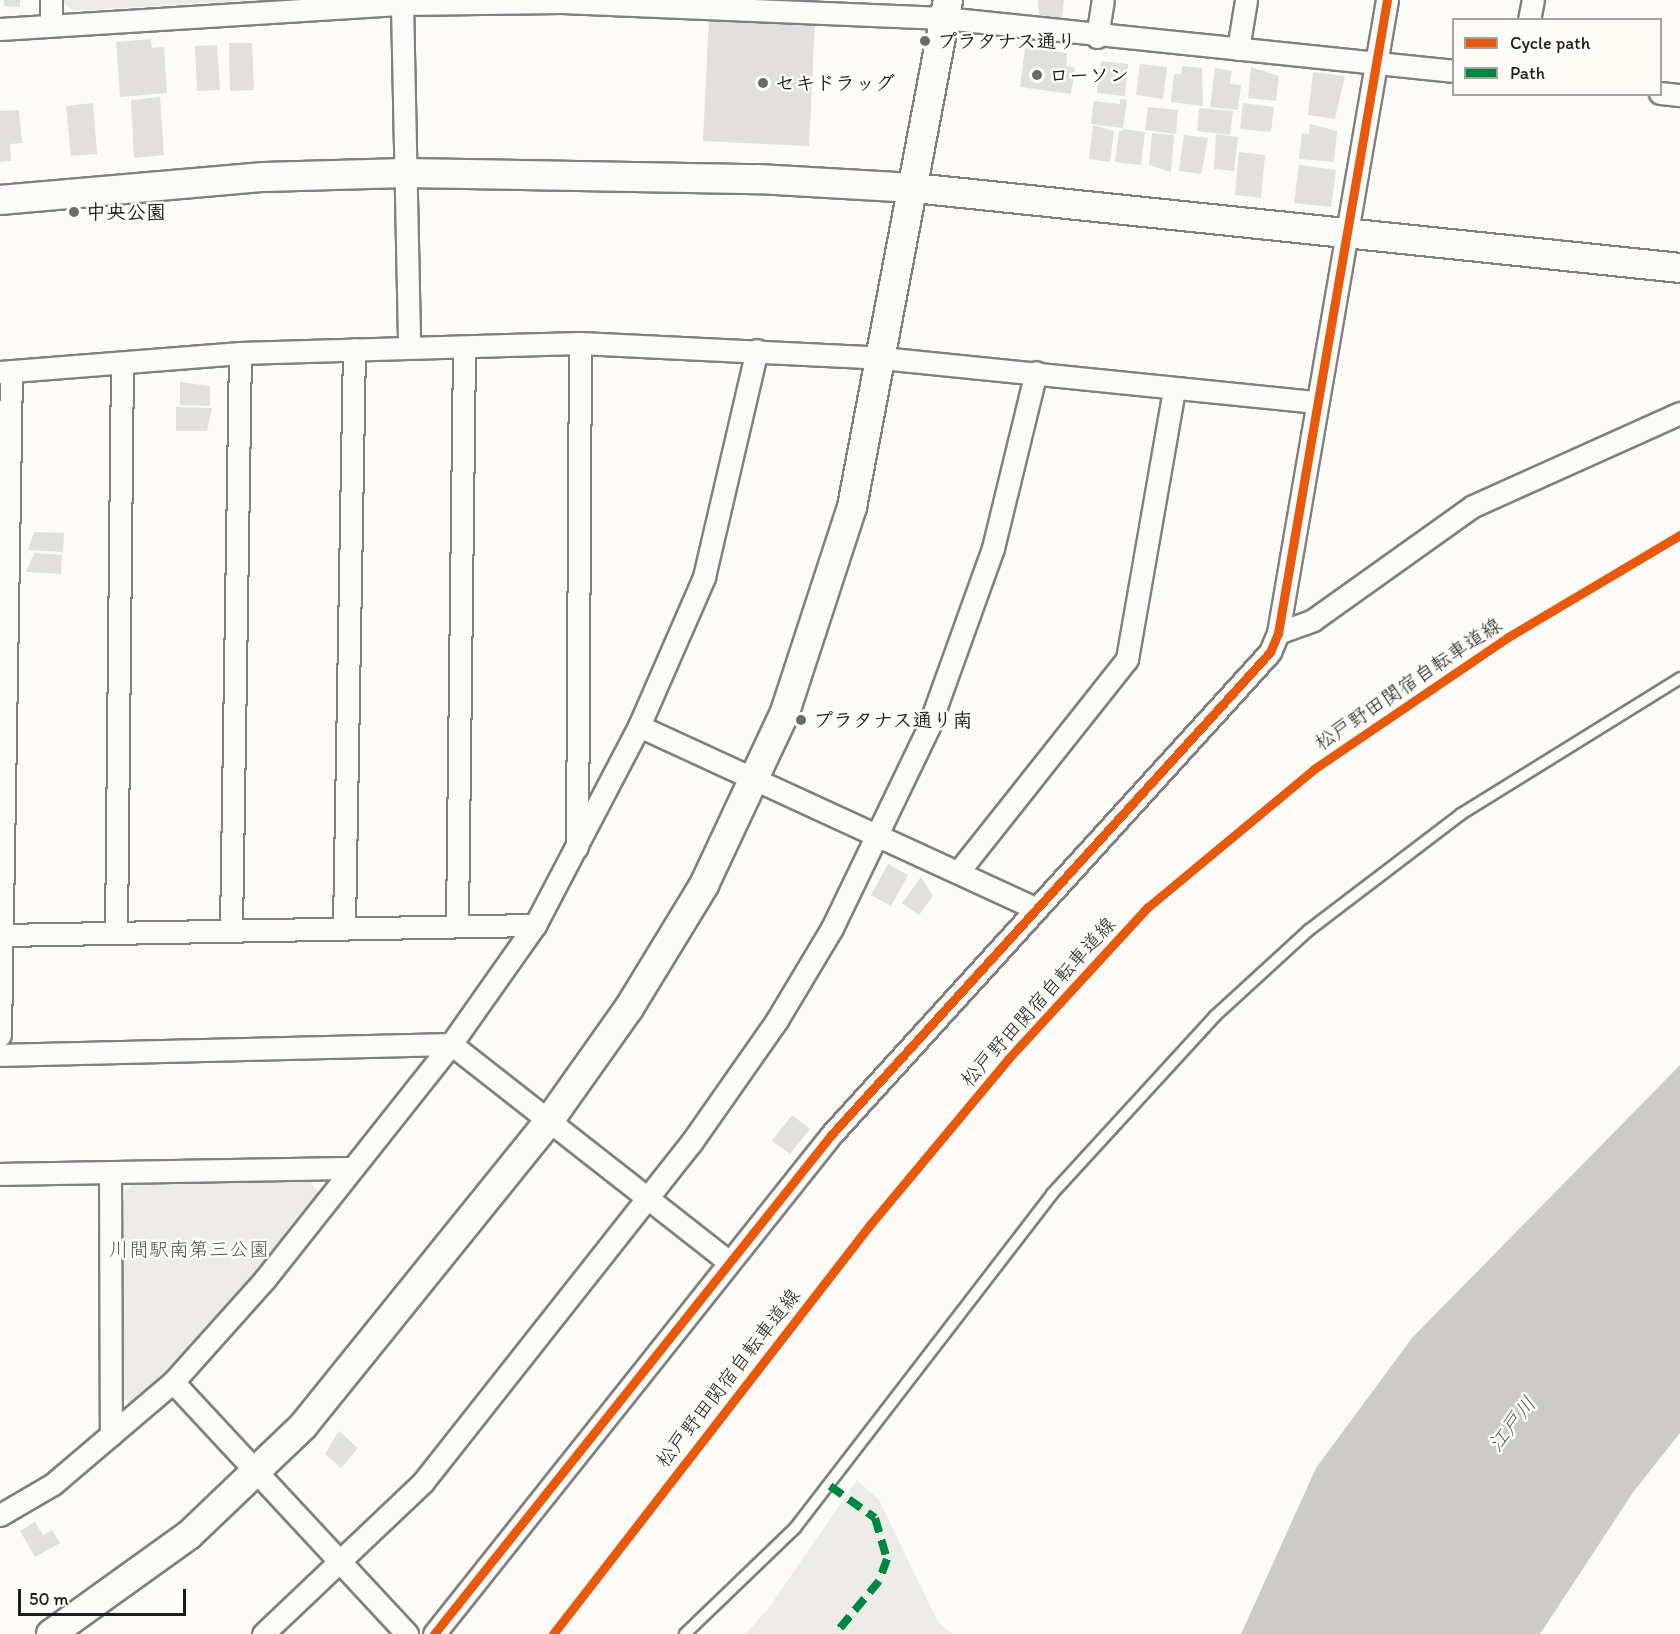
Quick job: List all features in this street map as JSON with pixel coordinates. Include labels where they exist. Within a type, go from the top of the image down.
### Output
[{"type":"street","points":[[51,0],[51,24]]},
{"type":"street","points":[[1097,37],[1103,0]]},
{"type":"street","points":[[1238,49],[1246,0]]},
{"type":"street","points":[[434,1634],[831,1135],[1270,652],[1278,633],[1387,0]]},
{"type":"street","points":[[1529,18],[1533,0]]},
{"type":"street","points":[[0,29],[51,24],[402,4],[562,1],[946,9],[1097,37],[1452,71]]},
{"type":"street","points":[[402,4],[409,345]]},
{"type":"street","points":[[51,1634],[189,1535],[259,1471],[369,1348],[549,1120],[666,950],[756,781],[834,568],[882,358],[946,9]]},
{"type":"street","points":[[1662,93],[1680,96]]},
{"type":"street","points":[[0,200],[264,177],[405,173],[656,176],[914,188],[1680,268]]},
{"type":"street","points":[[0,1035],[3,935],[5,371],[240,353],[409,345],[464,347],[580,343],[882,358],[1316,402]]},
{"type":"street","points":[[577,851],[580,343]]},
{"type":"street","points":[[457,923],[464,347]]},
{"type":"street","points":[[344,926],[354,349]]},
{"type":"street","points":[[0,1515],[53,1484],[173,1382],[265,1279],[451,1044],[535,925],[577,851],[639,726],[704,577],[757,350]]},
{"type":"street","points":[[231,930],[240,353]]},
{"type":"street","points":[[116,933],[122,363]]},
{"type":"street","points":[[262,1634],[343,1564],[423,1482],[647,1197],[777,1020],[879,836],[969,619],[1008,497],[1036,372]]},
{"type":"street","points":[[959,871],[1127,659],[1174,389]]},
{"type":"street","points":[[1278,633],[1313,620],[1473,506],[1680,413]]},
{"type":"street","points":[[639,726],[756,781],[959,871],[1036,909]]},
{"type":"street","points":[[3,935],[457,923],[535,925]]},
{"type":"street","points":[[0,1055],[451,1044],[729,1262]]},
{"type":"street","points":[[0,1174],[351,1168]]},
{"type":"street","points":[[110,1172],[111,1436]]},
{"type":"street","points":[[173,1382],[259,1471],[407,1634]]},
{"type":"lane","points":[[685,1634],[795,1528],[1053,1194],[1215,1016],[1309,930],[1461,814],[1680,678]]},
{"type":"green space","points":[[61,0],[262,0],[73,11]]},
{"type":"green space","name":"川間駅南第三公園","points":[[310,1181],[319,1193],[243,1289],[135,1404],[118,1396],[124,1193],[134,1183]]},
{"type":"green space","points":[[857,1480],[879,1500],[938,1622],[952,1634],[745,1634],[768,1609]]},
{"type":"water","name":"江戸川","points":[[1680,1065],[1680,1433],[1634,1491],[1540,1634],[1241,1634],[1316,1468],[1412,1338]]},
{"type":"building","points":[[4,0],[20,0],[20,7],[4,6]]},
{"type":"building","points":[[1038,0],[1064,0],[1062,18],[1039,15]]},
{"type":"building","points":[[709,17],[815,21],[809,146],[703,141]]},
{"type":"building","points":[[151,39],[152,48],[164,47],[167,93],[120,97],[116,42]]},
{"type":"building","points":[[229,43],[252,43],[254,90],[230,91]]},
{"type":"building","points":[[217,45],[220,90],[197,91],[195,46]]},
{"type":"building","points":[[1025,48],[1067,53],[1066,66],[1075,67],[1071,94],[1020,87]]},
{"type":"building","points":[[1101,61],[1128,64],[1125,96],[1097,93]]},
{"type":"building","points":[[1140,64],[1167,67],[1163,99],[1136,95]]},
{"type":"building","points":[[1182,66],[1202,68],[1203,106],[1171,102],[1174,74],[1181,74]]},
{"type":"building","points":[[1251,67],[1279,76],[1276,101],[1248,98]]},
{"type":"building","points":[[1215,68],[1232,71],[1230,84],[1241,85],[1238,110],[1210,107]]},
{"type":"building","points":[[1313,72],[1345,76],[1335,119],[1308,115]]},
{"type":"building","points":[[160,97],[164,155],[134,158],[131,100]]},
{"type":"building","points":[[1120,99],[1127,100],[1123,128],[1091,124],[1094,101],[1120,104]]},
{"type":"building","points":[[93,103],[97,154],[71,156],[66,106]]},
{"type":"building","points":[[1243,103],[1274,107],[1271,132],[1240,129]]},
{"type":"building","points":[[1148,107],[1178,110],[1176,134],[1145,130]]},
{"type":"building","points":[[1199,108],[1233,111],[1230,135],[1197,131]]},
{"type":"building","points":[[19,110],[22,143],[10,144],[11,161],[0,162],[0,111]]},
{"type":"building","points":[[1310,124],[1337,131],[1334,162],[1299,159],[1302,133],[1309,134]]},
{"type":"building","points":[[1093,125],[1114,131],[1110,162],[1089,159]]},
{"type":"building","points":[[1124,129],[1145,132],[1141,165],[1115,162],[1119,132]]},
{"type":"building","points":[[1152,133],[1174,135],[1171,172],[1149,165]]},
{"type":"building","points":[[1216,134],[1238,137],[1234,171],[1214,169]]},
{"type":"building","points":[[1184,135],[1208,138],[1201,174],[1179,171]]},
{"type":"building","points":[[1239,152],[1265,155],[1261,198],[1235,195]]},
{"type":"building","points":[[1299,165],[1336,170],[1331,207],[1294,203]]},
{"type":"building","points":[[180,382],[210,386],[210,406],[180,405]]},
{"type":"building","points":[[176,407],[212,408],[207,431],[176,431]]},
{"type":"building","points":[[34,532],[64,533],[63,552],[28,550]]},
{"type":"building","points":[[34,553],[62,555],[61,574],[26,572]]},
{"type":"building","points":[[888,864],[908,875],[891,906],[871,895]]},
{"type":"building","points":[[921,877],[933,896],[919,915],[902,903]]},
{"type":"building","points":[[792,1115],[810,1129],[790,1154],[772,1141]]},
{"type":"building","points":[[339,1431],[358,1448],[341,1468],[325,1454]]},
{"type":"building","points":[[35,1522],[43,1535],[52,1530],[60,1543],[35,1557],[20,1531]]},
{"type":"marked path","points":[[830,1486],[875,1518],[887,1559],[879,1581],[835,1634]]},
{"type":"cycle path","points":[[434,1634],[831,1135],[1270,652],[1278,633],[1387,0]]},
{"type":"cycle path","name":"松戸野田関宿自転車道線","points":[[553,1634],[869,1226],[1008,1059],[1148,907],[1314,769],[1508,637],[1680,535]]},
{"type":"place","name":"プラタナス通り","points":[[925,41]]},
{"type":"place","name":"ローソン","points":[[1037,75]]},
{"type":"place","name":"セキドラッグ","points":[[763,83]]},
{"type":"place","name":"中央公園","points":[[74,212]]},
{"type":"place","name":"プラタナス通り南","points":[[801,720]]}]
